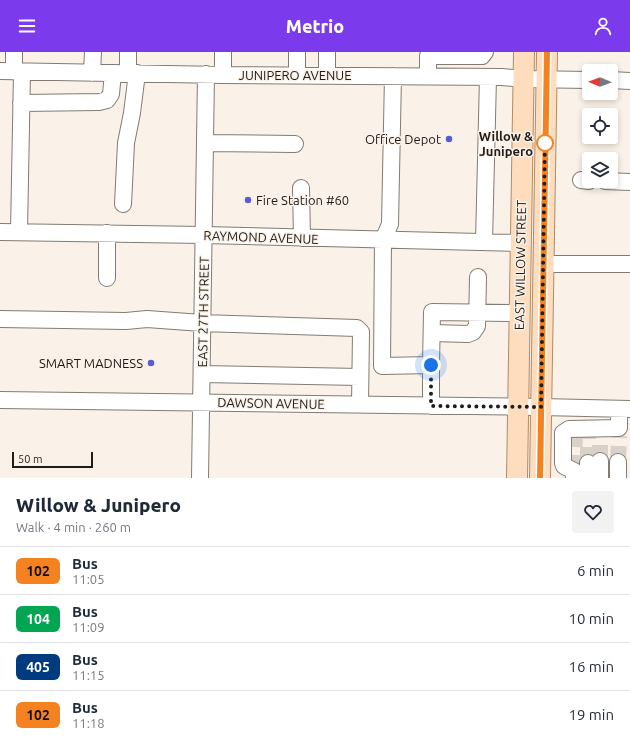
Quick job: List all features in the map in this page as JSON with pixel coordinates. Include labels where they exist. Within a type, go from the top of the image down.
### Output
[{"type":"main road","name":"EAST WILLOW STREET","points":[[517,478],[524,52]]},
{"type":"main road","name":"EAST WILLOW STREET","points":[[540,478],[547,52]]},
{"type":"street","points":[[14,52],[12,71],[21,103],[19,232]]},
{"type":"street","points":[[92,52],[92,73]]},
{"type":"street","points":[[124,204],[126,142],[132,113],[126,73],[128,52]]},
{"type":"street","points":[[223,52],[223,75]]},
{"type":"street","points":[[297,52],[297,75]]},
{"type":"street","points":[[327,52],[327,75]]},
{"type":"street","points":[[428,76],[428,56],[482,56],[485,52]]},
{"type":"street","name":"JUNIPERO AVENUE","points":[[12,71],[223,75],[502,77],[547,80],[582,80]]},
{"type":"street","points":[[21,103],[99,102],[107,100],[126,73]]},
{"type":"street","name":"EAST 27TH STREET","points":[[200,478],[206,74]]},
{"type":"street","points":[[393,76],[390,224],[383,240],[382,366],[431,365]]},
{"type":"street","points":[[484,242],[488,77]]},
{"type":"street","points":[[618,80],[630,81]]},
{"type":"street","points":[[205,143],[295,144]]},
{"type":"street","points":[[618,182],[630,182]]},
{"type":"street","points":[[301,188],[302,238]]},
{"type":"street","name":"RAYMOND AVENUE","points":[[0,232],[204,235],[521,243]]},
{"type":"street","points":[[107,278],[108,233]]},
{"type":"street","points":[[543,264],[630,264]]},
{"type":"street","points":[[432,333],[468,334],[473,332],[477,326],[478,277]]},
{"type":"street","points":[[431,406],[432,312],[519,314]]},
{"type":"street","points":[[0,319],[126,321],[147,319],[202,323],[357,328],[361,332],[360,405]]},
{"type":"street","points":[[202,374],[360,377]]},
{"type":"street","name":"DAWSON AVENUE","points":[[0,400],[625,409]]},
{"type":"street","points":[[574,478],[574,471],[564,466],[563,462],[564,433],[569,429],[595,432],[619,432],[625,409]]},
{"type":"street","points":[[618,462],[618,478]]},
{"type":"street","points":[[592,467],[600,478]]},
{"type":"tunnel","points":[[574,471],[575,429]]},
{"type":"tunnel","points":[[588,436],[588,463]]},
{"type":"tunnel","points":[[600,436],[600,461]]},
{"type":"tunnel","points":[[618,462],[619,436]]},
{"type":"bus line","name":"102","points":[[540,478],[547,52]]},
{"type":"place","name":"Office Depot","points":[[449,139]]},
{"type":"place","name":"Willow & Junipero","points":[[545,143]]},
{"type":"place","name":"Fire Station #60","points":[[248,200]]},
{"type":"place","name":"SMART MADNESS","points":[[151,363]]},
{"type":"route","points":[[431,365],[431,406],[541,407],[545,137],[545,143]]}]
